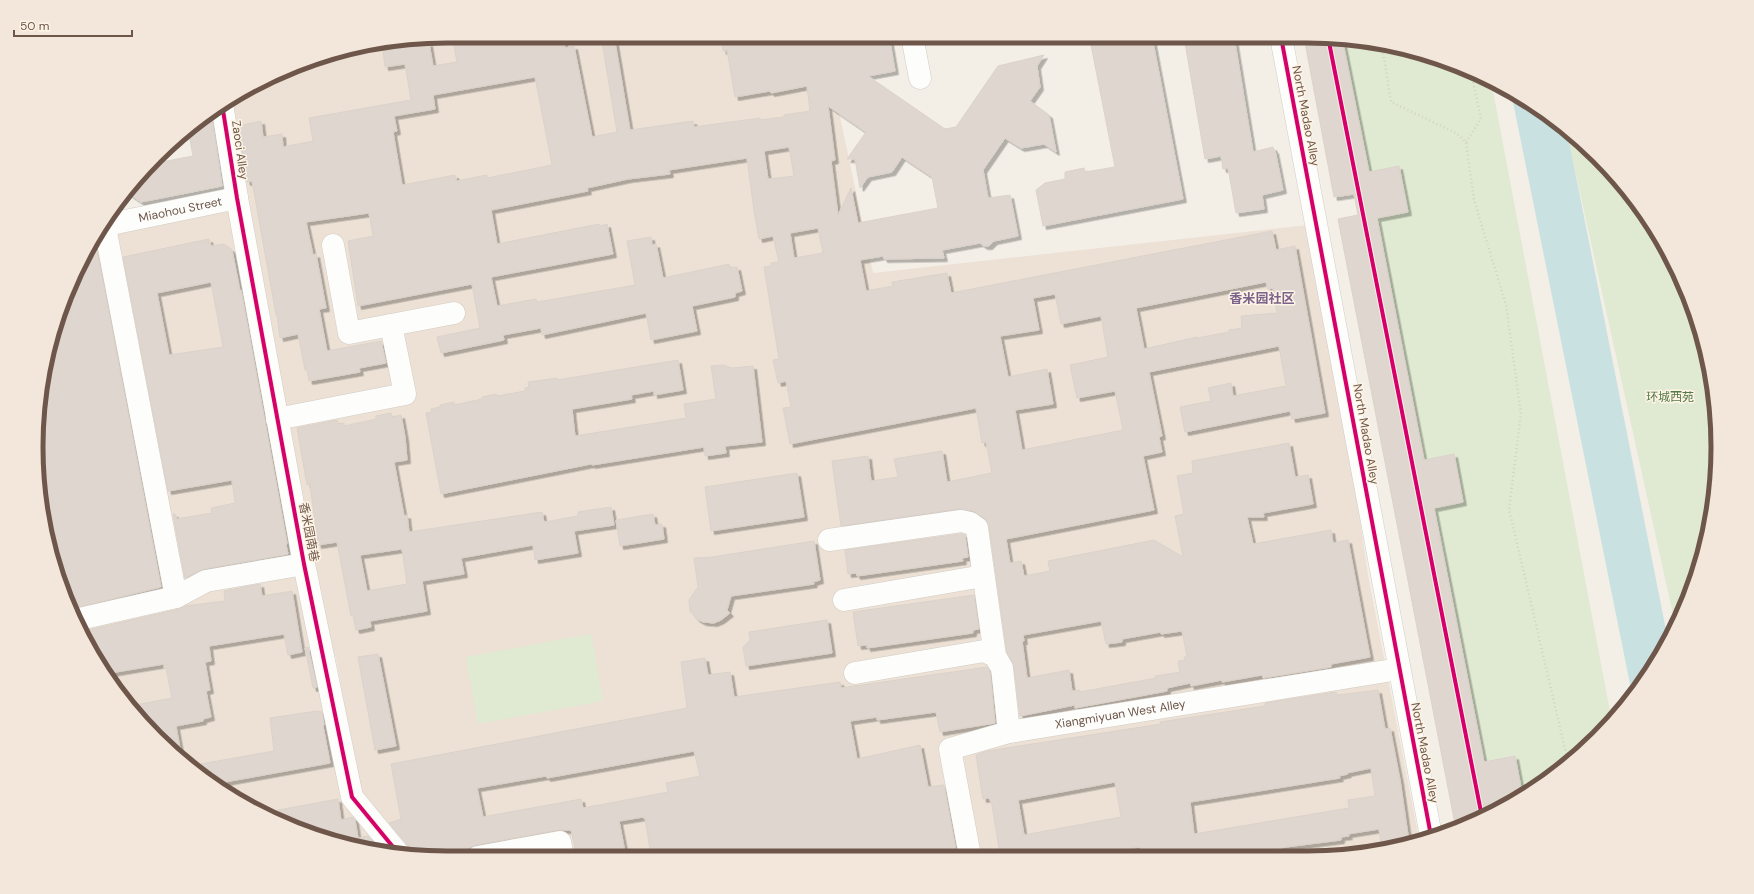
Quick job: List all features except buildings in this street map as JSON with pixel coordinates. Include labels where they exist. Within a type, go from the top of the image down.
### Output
[{"type":"street","points":[[913,43],[920,78]]},
{"type":"street","name":"North Madao Alley","points":[[1282,43],[1430,832]]},
{"type":"street","name":"Zaoci Alley","points":[[223,111],[237,198]]},
{"type":"street","name":"Miaohou Street","points":[[111,222],[237,198]]},
{"type":"street","name":"香米园南巷","points":[[237,198],[304,564],[352,797],[394,848]]},
{"type":"street","points":[[105,233],[176,597]]},
{"type":"street","points":[[333,245],[349,333],[454,313]]},
{"type":"street","points":[[277,419],[405,394],[391,325]]},
{"type":"street","points":[[829,540],[961,521],[970,523],[977,528],[995,656],[1002,668],[1009,732]]},
{"type":"street","points":[[82,619],[176,597],[206,581],[304,564]]},
{"type":"street","points":[[844,600],[983,576]]},
{"type":"street","points":[[855,673],[984,651],[995,656]]},
{"type":"street","name":"Xiangmiyuan West Alley","points":[[969,851],[950,749],[1009,732],[1399,669]]},
{"type":"street","points":[[511,851],[560,842],[562,851]]},
{"type":"path","points":[[1383,50],[1391,102],[1456,133],[1466,142],[1474,200],[1506,305],[1522,414],[1509,509],[1568,755]]},
{"type":"path","points":[[1466,142],[1481,119],[1472,79]]},
{"type":"shaded area","points":[[447,43],[824,43],[873,273],[1317,224],[1368,575],[1418,835],[1360,848],[1307,851],[975,851],[959,738],[942,741],[962,851],[570,851],[566,836],[490,851],[447,851],[396,848],[357,799],[352,751],[336,659],[323,616],[226,109],[268,85],[317,64],[394,46]]},
{"type":"shaded area","points":[[234,208],[351,798],[394,848],[342,837],[317,830],[292,820],[245,797],[201,768],[161,733],[126,693],[97,649],[85,626],[64,577],[51,526],[46,500],[44,473],[44,421],[46,394],[51,368],[64,317],[85,268],[103,236]]},
{"type":"green space","points":[[1343,45],[1386,51],[1437,64],[1493,88],[1610,714],[1593,733],[1553,768],[1521,789],[1515,756],[1484,762],[1434,508],[1463,502],[1454,454],[1424,460],[1377,218],[1408,212],[1399,166],[1369,172]]},
{"type":"green space","name":"环城西苑","points":[[1568,139],[1593,161],[1628,201],[1657,245],[1680,292],[1690,317],[1703,368],[1708,394],[1711,447],[1708,500],[1690,577],[1673,616]]},
{"type":"green space","points":[[591,634],[603,701],[478,724],[466,657]]},
{"type":"water","points":[[1512,99],[1553,126],[1569,139],[1666,631],[1657,649],[1631,689]]},
{"type":"cycle path","points":[[1282,43],[1430,832]]},
{"type":"cycle path","points":[[1329,44],[1481,811]]},
{"type":"cycle path","points":[[223,111],[237,198],[304,564],[352,797],[394,848]]},
{"type":"district","name":"香米园社区","points":[[1262,298]]}]
